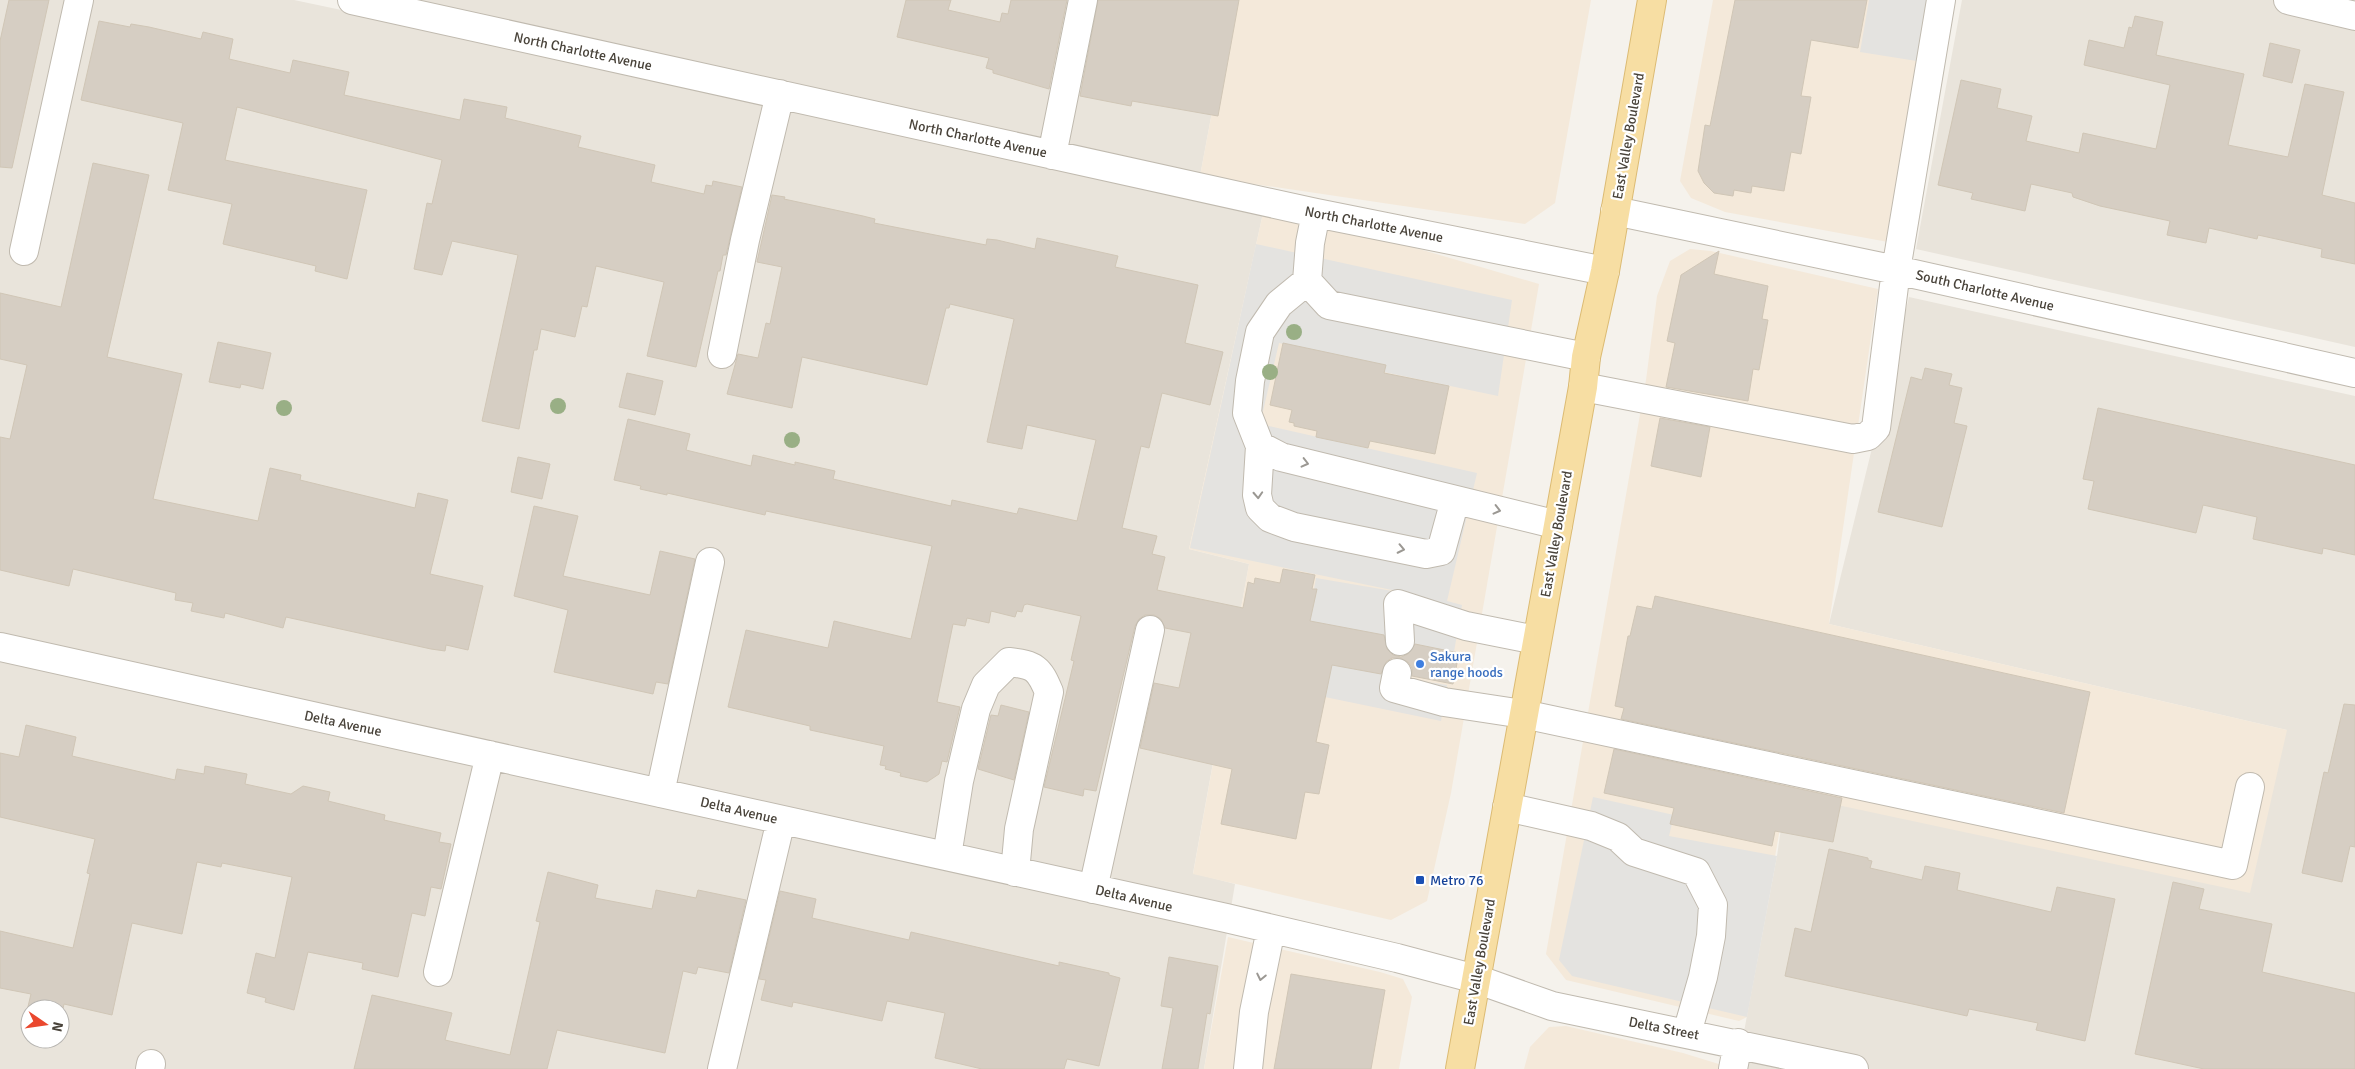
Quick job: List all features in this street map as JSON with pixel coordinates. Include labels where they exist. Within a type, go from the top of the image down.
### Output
[{"type":"main road","name":"East Valley Boulevard","points":[[1460,1069],[1583,387],[1586,357],[1605,271],[1652,0]]},
{"type":"street","points":[[24,251],[79,0]]},
{"type":"street","name":"North Charlotte Avenue","points":[[352,0],[1316,213],[1605,271]]},
{"type":"street","points":[[1052,155],[1083,0]]},
{"type":"street","points":[[1583,387],[1853,439],[1868,436],[1876,428],[1896,270],[1941,0]]},
{"type":"street","points":[[2288,0],[2355,16]]},
{"type":"street","points":[[722,354],[780,94]]},
{"type":"street","name":"South Charlotte Avenue","points":[[1615,211],[1896,270],[2355,373]]},
{"type":"street","points":[[1316,213],[1310,243],[1307,282],[1279,304],[1260,332],[1250,381],[1247,413],[1260,446],[1257,495],[1260,508],[1270,518],[1294,527],[1426,554],[1441,551],[1455,500]]},
{"type":"street","points":[[1307,282],[1329,305],[1586,357]]},
{"type":"street","points":[[1260,446],[1281,457],[1558,525]]},
{"type":"street","points":[[660,793],[710,562]]},
{"type":"street","points":[[1400,641],[1398,604],[1466,626],[1536,640]]},
{"type":"street","points":[[1093,888],[1150,630]]},
{"type":"street","name":"Delta Avenue","points":[[0,647],[1093,888],[1476,979]]},
{"type":"street","points":[[947,856],[960,781],[976,709],[986,685],[1009,662],[1026,664],[1041,673],[1049,692],[1019,829],[1015,872]]},
{"type":"street","points":[[1396,673],[1394,688],[1444,702],[1523,714],[2233,865],[2250,787]]},
{"type":"street","points":[[438,972],[490,755]]},
{"type":"street","points":[[1507,807],[1591,826],[1618,837],[1634,852],[1696,872],[1713,905],[1711,936],[1703,977],[1687,1033]]},
{"type":"street","points":[[722,1069],[781,820]]},
{"type":"street","points":[[1248,1069],[1254,1012],[1271,929]]},
{"type":"street","name":"Delta Street","points":[[1476,979],[1552,1006],[1687,1033],[1735,1056],[1854,1069]]},
{"type":"shaded area","points":[[0,0],[294,0],[1265,204],[1189,549],[1249,564],[1193,873],[1235,884],[1204,1069],[0,1069]]},
{"type":"shaded area","points":[[397,0],[1233,0],[1200,176]]},
{"type":"shaded area","points":[[1233,0],[1591,0],[1555,203],[1525,224],[1200,176]]},
{"type":"shaded area","points":[[1713,0],[1931,0],[1888,242],[1725,212],[1691,198],[1680,181]]},
{"type":"shaded area","points":[[1869,0],[1933,0],[1923,62],[1860,52]]},
{"type":"shaded area","points":[[1962,0],[2355,0],[2355,347],[1916,249]]},
{"type":"shaded area","points":[[1265,204],[1539,284],[1451,793],[1427,901],[1391,920],[1193,874],[1249,564],[1189,549]]},
{"type":"shaded area","points":[[1256,244],[1512,300],[1498,396],[1341,363],[1342,356],[1279,343],[1260,424],[1477,473],[1447,601],[1462,605],[1454,652],[1390,639],[1383,675],[1447,685],[1441,721],[1296,691],[1316,578],[1416,595],[1190,548]]},
{"type":"shaded area","points":[[1690,249],[1711,251],[1878,289],[1829,624],[2287,730],[2250,893],[1786,794],[1747,1017],[1739,1021],[1566,980],[1546,954],[1646,380],[1657,296],[1670,261]]},
{"type":"shaded area","points":[[1909,297],[2355,396],[2355,1069],[1737,1069],[1777,856],[1786,794],[2287,730],[1829,624]]},
{"type":"shaded area","points":[[1593,797],[1674,815],[1669,836],[1777,856],[1747,1017],[1572,976],[1559,960]]},
{"type":"shaded area","points":[[1228,937],[1403,979],[1412,997],[1399,1069],[1204,1069]]},
{"type":"shaded area","points":[[1566,1026],[1683,1053],[1722,1065],[1721,1069],[1524,1069],[1530,1047],[1549,1027]]},
{"type":"building","points":[[9,0],[49,0],[12,168],[0,167],[0,41]]},
{"type":"building","points":[[906,0],[951,0],[948,10],[1000,22],[1002,13],[1008,14],[1011,0],[1067,0],[1049,89],[993,73],[993,70],[986,68],[989,58],[897,37]]},
{"type":"building","points":[[1098,0],[1239,0],[1218,116],[1132,101],[1131,106],[1080,96]]},
{"type":"building","points":[[1735,0],[1867,0],[1858,48],[1811,40],[1801,96],[1811,97],[1801,154],[1791,152],[1784,191],[1752,186],[1751,193],[1734,190],[1733,196],[1714,193],[1704,183],[1698,171],[1705,125],[1710,126]]},
{"type":"building","points":[[2135,16],[2163,22],[2156,55],[2244,74],[2228,145],[2288,157],[2305,84],[2344,92],[2322,195],[2355,203],[2355,264],[2321,257],[2322,249],[2258,235],[2257,239],[2209,228],[2206,243],[2167,235],[2170,221],[2100,206],[2073,197],[2072,193],[2031,184],[2025,211],[1971,199],[1973,193],[1938,185],[1961,80],[2001,89],[1997,108],[2032,116],[2026,141],[2079,153],[2083,133],[2156,149],[2170,85],[2084,65],[2089,40],[2124,48],[2129,27],[2132,28]]},
{"type":"building","points":[[99,21],[130,27],[131,24],[149,27],[201,39],[203,32],[233,39],[229,59],[290,73],[293,60],[349,72],[344,95],[460,120],[464,99],[507,107],[505,118],[581,136],[578,147],[655,165],[651,182],[704,194],[706,185],[712,186],[713,181],[742,187],[726,255],[723,255],[720,271],[718,271],[696,367],[647,356],[664,282],[596,266],[587,307],[582,306],[575,337],[541,329],[537,350],[534,350],[519,429],[482,421],[518,255],[452,241],[442,275],[414,269],[427,203],[432,204],[442,160],[237,107],[225,160],[367,190],[347,279],[315,271],[316,266],[223,244],[232,204],[168,190],[183,123],[81,100]]},
{"type":"building","points":[[2270,43],[2300,50],[2292,83],[2263,76]]},
{"type":"building","points":[[93,163],[149,175],[107,357],[182,374],[153,499],[258,521],[270,468],[301,475],[300,480],[415,508],[418,493],[448,500],[430,574],[483,586],[468,650],[446,645],[445,651],[431,649],[286,617],[283,628],[225,613],[224,618],[191,611],[193,603],[175,600],[176,593],[73,569],[69,586],[0,570],[0,437],[10,439],[27,365],[0,359],[0,293],[61,307]]},
{"type":"building","points":[[772,195],[875,219],[874,223],[986,245],[987,239],[1035,249],[1037,238],[1118,256],[1115,267],[1198,285],[1185,343],[1223,352],[1210,405],[1162,393],[1149,448],[1141,446],[1122,528],[1157,536],[1152,554],[1165,557],[1157,590],[1243,608],[1248,582],[1254,584],[1255,578],[1280,583],[1283,569],[1315,575],[1312,589],[1317,589],[1310,621],[1384,635],[1387,649],[1393,655],[1401,657],[1408,654],[1415,644],[1459,653],[1453,684],[1412,676],[1412,668],[1408,662],[1400,658],[1392,658],[1386,662],[1381,674],[1332,665],[1316,742],[1329,745],[1319,794],[1305,792],[1296,839],[1221,824],[1232,769],[1140,748],[1154,683],[1179,688],[1191,633],[1165,628],[1161,619],[1154,615],[1145,615],[1139,619],[1135,626],[1096,791],[1084,789],[1083,796],[1044,787],[1074,661],[1071,660],[1081,616],[1027,604],[1024,605],[1022,612],[1017,611],[1015,617],[991,611],[989,623],[967,618],[965,626],[953,624],[937,702],[960,707],[947,762],[942,761],[939,774],[927,782],[900,776],[901,773],[885,769],[886,766],[880,765],[884,746],[810,730],[810,726],[728,707],[746,630],[828,648],[834,621],[911,639],[932,546],[766,511],[765,515],[667,493],[667,495],[640,489],[641,486],[614,480],[628,419],[690,434],[686,450],[751,466],[753,455],[795,465],[795,462],[835,471],[833,479],[951,506],[952,500],[1017,514],[1019,508],[1077,521],[1096,440],[1027,425],[1022,449],[987,442],[1014,319],[950,304],[949,308],[946,308],[927,385],[802,357],[792,408],[727,394],[738,354],[758,358],[766,323],[770,324],[782,267],[757,262]]},
{"type":"building","points":[[1719,251],[1714,274],[1768,286],[1762,319],[1768,320],[1759,370],[1753,369],[1748,401],[1666,387],[1675,343],[1667,341],[1681,275]]},
{"type":"building","points":[[218,342],[271,353],[263,389],[241,384],[240,388],[209,382]]},
{"type":"building","points":[[1283,343],[1386,365],[1384,373],[1449,386],[1435,454],[1370,441],[1368,448],[1316,437],[1317,431],[1294,426],[1294,423],[1289,422],[1292,410],[1270,405]]},
{"type":"building","points":[[1925,368],[1952,374],[1949,385],[1962,388],[1954,423],[1967,426],[1942,527],[1878,512],[1911,377],[1922,380]]},
{"type":"building","points":[[627,373],[663,381],[655,415],[619,407]]},
{"type":"building","points":[[2098,408],[2355,465],[2355,555],[2323,548],[2322,554],[2253,539],[2257,517],[2203,505],[2196,533],[2088,509],[2094,481],[2083,479]]},
{"type":"building","points":[[1660,418],[1710,427],[1701,477],[1651,466]]},
{"type":"building","points":[[518,457],[550,464],[542,499],[511,492]]},
{"type":"building","points":[[534,506],[578,516],[563,576],[650,595],[660,551],[695,559],[668,684],[656,682],[653,694],[554,672],[568,610],[514,596]]},
{"type":"building","points":[[1655,596],[2090,692],[2064,813],[1621,719],[1624,708],[1615,706],[1628,636],[1630,636],[1637,606],[1652,609]]},
{"type":"building","points":[[2344,704],[2355,705],[2355,847],[2350,846],[2342,882],[2302,873],[2324,772],[2328,773]]},
{"type":"building","points":[[1001,705],[1029,712],[1014,780],[978,769],[991,715],[998,716]]},
{"type":"building","points":[[26,725],[76,737],[72,756],[175,780],[177,769],[204,774],[205,766],[247,774],[245,784],[291,794],[303,786],[330,792],[328,801],[385,815],[384,820],[441,833],[439,842],[451,844],[441,889],[431,887],[425,916],[412,913],[398,977],[362,969],[363,963],[308,952],[294,1010],[265,1002],[266,998],[247,993],[256,953],[275,958],[292,877],[222,863],[221,867],[197,862],[182,934],[132,923],[112,1015],[70,1005],[70,999],[30,999],[31,994],[0,988],[0,931],[73,948],[90,874],[87,873],[95,839],[0,817],[0,753],[19,757]]},
{"type":"building","points":[[1614,749],[1842,798],[1833,842],[1775,831],[1772,846],[1670,824],[1674,808],[1604,793]]},
{"type":"building","points":[[1829,849],[1868,858],[1868,860],[1872,861],[1870,868],[1922,880],[1925,866],[1960,873],[1957,890],[2051,912],[2057,887],[2115,899],[2085,1041],[2036,1030],[2038,1023],[1969,1009],[1967,1016],[1785,976],[1795,928],[1811,932]]},
{"type":"building","points":[[548,872],[598,885],[595,898],[652,909],[656,890],[696,898],[698,890],[746,900],[729,973],[698,967],[696,974],[683,971],[665,1053],[557,1030],[547,1069],[354,1069],[372,995],[452,1013],[445,1040],[510,1055],[540,922],[536,921]]},
{"type":"building","points":[[2173,882],[2204,889],[2199,909],[2272,924],[2262,972],[2355,993],[2355,1069],[2204,1069],[2135,1054]]},
{"type":"building","points":[[780,891],[816,899],[812,918],[909,940],[911,932],[1059,966],[1059,962],[1109,973],[1109,975],[1120,978],[1099,1066],[1067,1059],[1064,1069],[982,1069],[935,1058],[945,1013],[887,1001],[882,1021],[793,1002],[792,1007],[761,1000],[766,980],[759,979]]},
{"type":"building","points":[[1169,957],[1218,966],[1210,1014],[1207,1013],[1198,1069],[1162,1069],[1173,1008],[1161,1006]]},
{"type":"building","points":[[1291,974],[1385,990],[1371,1069],[1274,1069]]},
{"type":"place","name":"Sakura range hoods","points":[[1420,664]]},
{"type":"place","name":"Metro 76","points":[[1420,880]]}]
